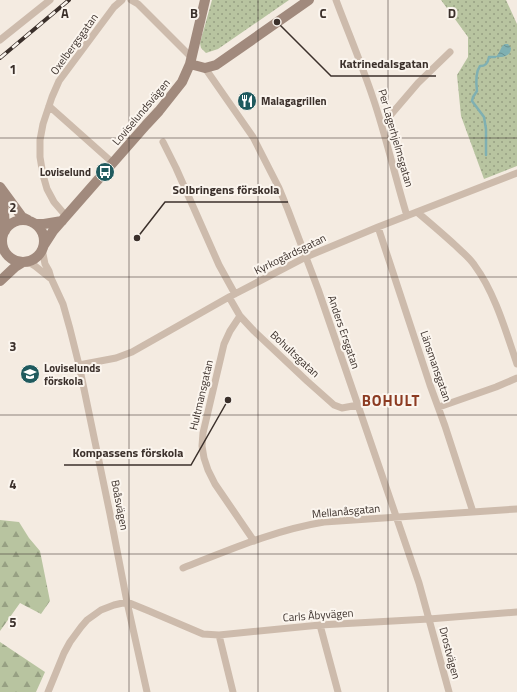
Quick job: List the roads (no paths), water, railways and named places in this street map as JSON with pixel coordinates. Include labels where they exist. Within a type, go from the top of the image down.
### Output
[{"type":"street","points":[[0,40],[50,0]]},
{"type":"street","name":"Oxelbergsgatan","points":[[64,218],[47,189],[43,175],[40,157],[40,140],[43,124],[59,81],[114,7],[122,0]]},
{"type":"street","points":[[131,0],[138,4],[190,61],[205,68],[216,65],[309,0]]},
{"type":"street","name":"Loviselundsvägen","points":[[43,247],[53,231],[159,111],[182,82],[190,61],[205,0]]},
{"type":"street","name":"Per Lagerhjelmsgatan","points":[[336,0],[373,97],[407,216]]},
{"type":"street","points":[[382,125],[418,84],[450,52]]},
{"type":"street","name":"Anders Ersgatan","points":[[205,68],[253,137],[279,188],[306,257],[358,405],[419,584],[429,619]]},
{"type":"street","points":[[50,106],[113,163]]},
{"type":"street","name":"Bohultsgatan","points":[[162,142],[185,188],[240,316],[259,336],[334,405],[342,408],[358,405]]},
{"type":"street","name":"Kyrkogårdsgatan","points":[[79,365],[116,358],[132,352],[232,296],[306,257],[378,227],[517,173]]},
{"type":"street","points":[[0,187],[22,216],[41,230],[44,237],[43,247],[36,257],[15,267],[0,281]]},
{"type":"street","points":[[0,193],[4,211],[5,231]]},
{"type":"street","points":[[417,212],[463,253],[474,264],[482,276],[495,303],[517,364]]},
{"type":"street","points":[[25,261],[19,261],[11,258],[6,252],[2,253],[3,236],[9,226],[20,220],[44,224],[64,218]]},
{"type":"street","name":"Länsmansgatan","points":[[378,227],[473,512]]},
{"type":"street","name":"Boåsvägen","points":[[43,247],[45,264],[63,304],[79,365],[127,602],[147,692]]},
{"type":"street","name":"Boåsvägen","points":[[25,261],[38,268],[51,278]]},
{"type":"street","name":"Hultmansgatan","points":[[240,316],[230,331],[224,344],[203,432],[202,446],[208,470],[215,484],[254,541]]},
{"type":"street","points":[[439,407],[517,378]]},
{"type":"street","name":"Mellanåsgatan","points":[[183,568],[254,541],[307,525],[324,522],[517,509]]},
{"type":"street","points":[[48,692],[64,653],[81,626],[101,610],[127,602]]},
{"type":"street","name":"Carls Åbyvägen","points":[[127,602],[203,634],[219,635],[320,625],[517,612]]},
{"type":"street","name":"Drostvägen","points":[[429,619],[449,692]]},
{"type":"street","points":[[320,625],[338,692]]},
{"type":"street","points":[[219,635],[233,692]]},
{"type":"water","points":[[508,44],[511,48],[510,53],[504,57],[495,57],[502,46]]},
{"type":"waterway","points":[[486,155],[486,129],[484,117],[472,101],[477,91],[476,78],[478,69],[480,66],[486,64],[489,57],[495,57]]},
{"type":"railway","points":[[0,58],[69,0]]},
{"type":"place","name":"Katrinedalsgatan","points":[[277,22]]},
{"type":"place","name":"Malagagrillen","points":[[247,101]]},
{"type":"place","name":"Loviselund","points":[[105,172]]},
{"type":"place","name":"Solbringens förskola","points":[[137,238]]},
{"type":"place","name":"Loviselunds förskola","points":[[30,374]]},
{"type":"place","name":"Kompassens förskola","points":[[228,400]]},
{"type":"district","name":"BOHULT","points":[[391,401]]}]
